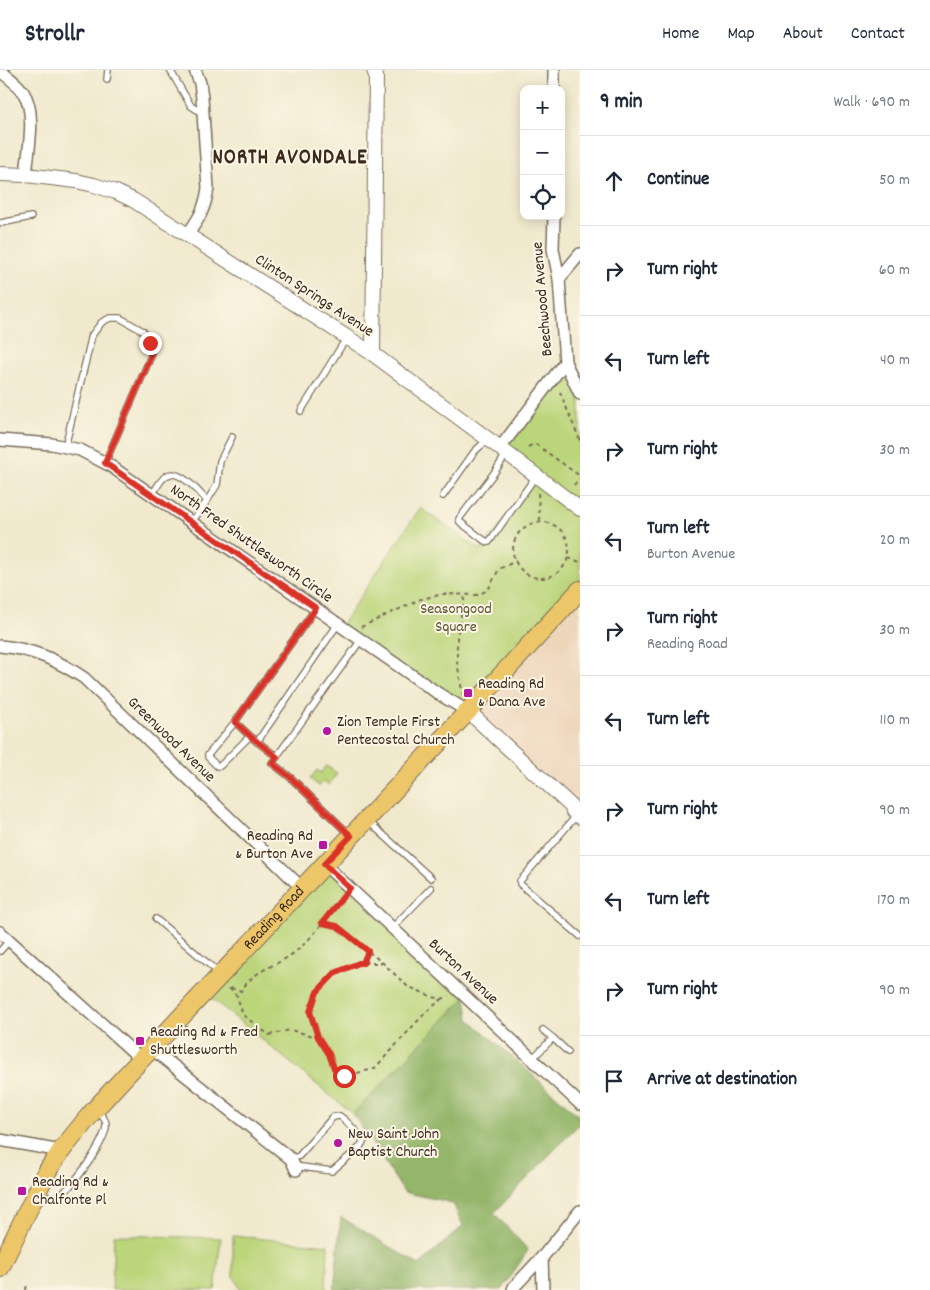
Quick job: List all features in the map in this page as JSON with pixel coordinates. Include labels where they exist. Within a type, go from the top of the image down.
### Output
[{"type":"main road","name":"Reading Road","points":[[0,1268],[48,1170],[96,1108],[146,1054],[222,980],[466,704],[580,590]]},
{"type":"street","points":[[187,235],[202,212],[206,203],[208,188],[202,98],[200,83],[195,70]]},
{"type":"street","points":[[373,354],[376,76],[374,70]]},
{"type":"street","points":[[554,70],[554,85]]},
{"type":"street","points":[[0,71],[16,83],[24,92],[29,104],[31,116],[26,175]]},
{"type":"street","name":"Clinton Springs Avenue","points":[[0,174],[76,181],[116,192],[133,200],[373,354],[580,509]]},
{"type":"street","name":"Beechwood Avenue","points":[[504,451],[565,362],[559,279],[554,249],[554,220]]},
{"type":"street","points":[[559,279],[580,254]]},
{"type":"street","points":[[565,362],[580,394]]},
{"type":"street","name":"North Fred Shuttlesworth Circle","points":[[0,440],[80,450],[105,463],[440,694],[466,704]]},
{"type":"street","name":"Greenwood Avenue","points":[[0,646],[32,651],[49,657],[84,678],[302,888]]},
{"type":"street","points":[[466,704],[577,811]]},
{"type":"street","name":"Burton Avenue","points":[[324,864],[580,1104]]},
{"type":"street","points":[[0,932],[146,1054],[294,1165]]},
{"type":"street","points":[[0,1140],[61,1151]]},
{"type":"street","points":[[513,1290],[580,1211]]},
{"type":"street","points":[[542,1257],[543,1290]]},
{"type":"lane","points":[[107,79],[108,70]]},
{"type":"lane","points":[[170,70],[191,106],[203,114]]},
{"type":"lane","points":[[0,224],[30,217]]},
{"type":"lane","points":[[65,447],[92,335],[102,322],[110,318],[120,318],[143,331],[150,343],[151,356],[105,463]]},
{"type":"lane","points":[[301,411],[347,337]]},
{"type":"lane","points":[[192,522],[217,486],[220,461],[232,437]]},
{"type":"lane","points":[[443,496],[474,452],[488,439]]},
{"type":"lane","points":[[504,451],[494,473],[459,518],[460,522],[485,542],[489,542],[536,476]]},
{"type":"lane","points":[[152,495],[166,476],[176,474],[197,489],[207,501]]},
{"type":"lane","points":[[250,736],[220,766],[217,766],[208,757],[316,608]]},
{"type":"lane","points":[[257,742],[338,624]]},
{"type":"lane","points":[[351,836],[290,777],[272,763],[361,640]]},
{"type":"lane","points":[[235,722],[277,757]]},
{"type":"lane","points":[[577,811],[520,884],[580,936]]},
{"type":"lane","points":[[366,819],[432,878]]},
{"type":"lane","points":[[392,928],[431,888]]},
{"type":"lane","points":[[156,919],[222,980]]},
{"type":"lane","points":[[0,951],[9,941]]},
{"type":"lane","points":[[543,1030],[568,1052]]},
{"type":"lane","points":[[532,1059],[553,1038]]},
{"type":"lane","points":[[36,1194],[54,1198],[60,1196],[75,1180],[96,1151],[105,1132],[106,1124],[96,1108]]},
{"type":"lane","points":[[340,1116],[364,1140],[360,1147],[332,1171],[294,1165],[334,1117],[340,1116]]},
{"type":"path","points":[[560,392],[580,441]]},
{"type":"path","points":[[528,447],[537,445],[577,474],[580,474]]},
{"type":"path","points":[[574,485],[580,478]]},
{"type":"path","points":[[538,493],[540,522]]},
{"type":"path","points":[[548,522],[562,531],[566,538],[568,558],[563,567],[547,577],[529,575],[521,569],[513,554],[515,538],[519,532],[532,523],[548,522]]},
{"type":"path","points":[[568,558],[580,562]]},
{"type":"path","points":[[350,632],[421,599],[444,594],[477,595],[488,590],[499,569],[516,561]]},
{"type":"path","points":[[465,595],[457,637],[457,662],[466,704]]},
{"type":"path","points":[[222,980],[241,990],[252,976],[284,961],[322,923],[350,888]]},
{"type":"path","points":[[322,923],[337,926],[383,963],[406,986],[442,999]]},
{"type":"path","points":[[363,963],[368,951]]},
{"type":"path","points":[[383,963],[359,963],[335,973],[317,992],[310,1012],[318,1037],[329,1054],[334,1068],[344,1076],[374,1069],[426,1012],[442,999],[461,992]]},
{"type":"path","points":[[222,980],[237,996],[243,1015],[269,1035],[290,1030],[318,1037]]},
{"type":"path","points":[[26,1283],[26,1290]]},
{"type":"shaded area","points":[[580,590],[580,808],[571,806],[469,712]]},
{"type":"green space","name":"Seasongood Square","points":[[565,362],[580,394],[580,590],[469,712],[341,626],[420,508],[481,550],[538,477],[500,448]]},
{"type":"green space","points":[[326,766],[337,773],[329,785],[323,781],[319,786],[310,779],[317,770],[321,773]]},
{"type":"green space","points":[[324,864],[466,997],[353,1114],[204,992]]},
{"type":"green space","points":[[466,997],[469,1019],[580,1117],[580,1123],[494,1213],[528,1250],[502,1290],[334,1290],[341,1217],[419,1265],[463,1226],[453,1203],[404,1192],[353,1114]]},
{"type":"green space","points":[[114,1235],[221,1238],[215,1290],[112,1290]]},
{"type":"green space","points":[[233,1236],[328,1245],[326,1290],[241,1290],[233,1275]]},
{"type":"place","name":"Reading Rd & Dana Ave","points":[[468,693]]},
{"type":"place","name":"Zion Temple First Pentecostal Church","points":[[327,731]]},
{"type":"place","name":"Reading Rd & Burton Ave","points":[[323,845]]},
{"type":"place","name":"Reading Rd & Fred Shuttlesworth","points":[[140,1041]]},
{"type":"place","name":"New Saint John Baptist Church","points":[[338,1143]]},
{"type":"place","name":"Reading Rd & Chalfonte Pl","points":[[22,1191]]},
{"type":"district","name":"NORTH AVONDALE","points":[[290,159]]},
{"type":"route","points":[[150,343],[151,356],[105,463],[316,608],[235,722],[277,757],[272,763],[290,777],[351,836],[324,864],[350,888],[322,923],[337,926],[368,951],[363,963],[335,973],[317,992],[310,1012],[318,1037],[329,1054],[334,1068],[344,1076]]}]
